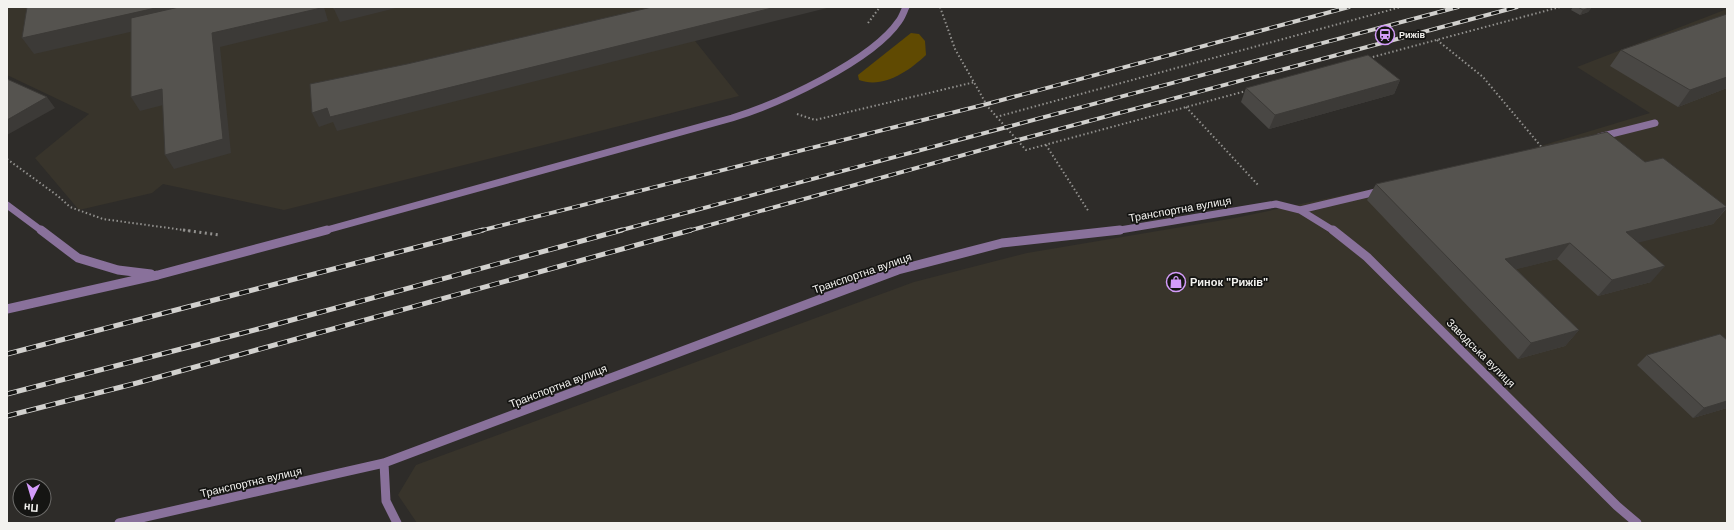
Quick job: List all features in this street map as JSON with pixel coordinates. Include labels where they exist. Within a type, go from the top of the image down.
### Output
[{"type":"street","points":[[7,310],[158,275],[414,207],[732,118],[777,101],[853,60],[896,26],[902,18],[906,7]]},
{"type":"street","points":[[1589,140],[1655,123]]},
{"type":"street","name":"Транспортна вулиця","points":[[119,523],[384,463],[898,270],[1002,243],[1103,233],[1276,204],[1300,210],[1392,188]]},
{"type":"street","points":[[7,205],[78,258],[118,270],[158,275]]},
{"type":"street","name":"Заводська вулиця","points":[[1300,210],[1334,231],[1368,257],[1611,500],[1637,523]]},
{"type":"street","points":[[384,463],[386,501],[397,523]]},
{"type":"path","points":[[866,26],[880,7]]},
{"type":"path","points":[[940,7],[955,49],[988,107],[1026,150],[1247,91]]},
{"type":"path","points":[[996,117],[1401,7]]},
{"type":"path","points":[[1369,58],[1560,7]]},
{"type":"path","points":[[1437,40],[1483,77],[1544,150]]},
{"type":"path","points":[[795,112],[801,116],[815,120],[975,82]]},
{"type":"path","points":[[1186,107],[1276,204]]},
{"type":"path","points":[[1046,145],[1103,233]]},
{"type":"path","points":[[7,159],[70,206],[103,219],[226,236]]},
{"type":"shaded area","points":[[7,7],[668,7],[739,96],[284,210],[163,184],[152,193],[79,210],[35,158],[89,114],[7,75]]},
{"type":"shaded area","points":[[1727,9],[1727,523],[417,523],[398,495],[416,465],[914,282],[1027,253],[1235,218],[1458,171],[1650,113],[1577,67]]},
{"type":"shaded area","points":[[911,33],[919,34],[925,41],[926,55],[912,67],[895,77],[877,82],[859,80],[858,75]]},
{"type":"building","points":[[27,7],[160,7],[22,38]]},
{"type":"building","points":[[179,7],[321,8],[212,33],[223,139],[165,155],[162,89],[131,97],[131,18]]},
{"type":"building","points":[[652,7],[776,7],[330,117],[327,108],[312,113],[310,84],[407,64]]},
{"type":"building","points":[[1578,7],[1592,7],[1583,10]]},
{"type":"building","points":[[1727,14],[1727,77],[1690,90],[1621,50]]},
{"type":"building","points":[[1368,55],[1400,80],[1275,115],[1246,88]]},
{"type":"building","points":[[7,79],[47,97],[7,120]]},
{"type":"building","points":[[1607,132],[1645,162],[1663,158],[1727,207],[1626,232],[1665,266],[1612,280],[1570,243],[1505,259],[1579,330],[1531,343],[1376,184]]},
{"type":"building","points":[[1720,334],[1727,340],[1727,401],[1704,408],[1647,355]]},
{"type":"railway","points":[[483,230],[987,104],[1349,7]]},
{"type":"railway","points":[[618,231],[1458,7]]},
{"type":"railway","points":[[688,231],[1018,140],[1517,7]]},
{"type":"railway","points":[[7,354],[483,230]]},
{"type":"railway","points":[[479,231],[483,230]]},
{"type":"railway","points":[[7,394],[266,327],[622,230]]},
{"type":"railway","points":[[7,416],[137,383],[691,230]]},
{"type":"place","name":"Рижів","points":[[1385,35]]},
{"type":"place","name":"Ринок \"Рижів\"","points":[[1176,282]]}]
